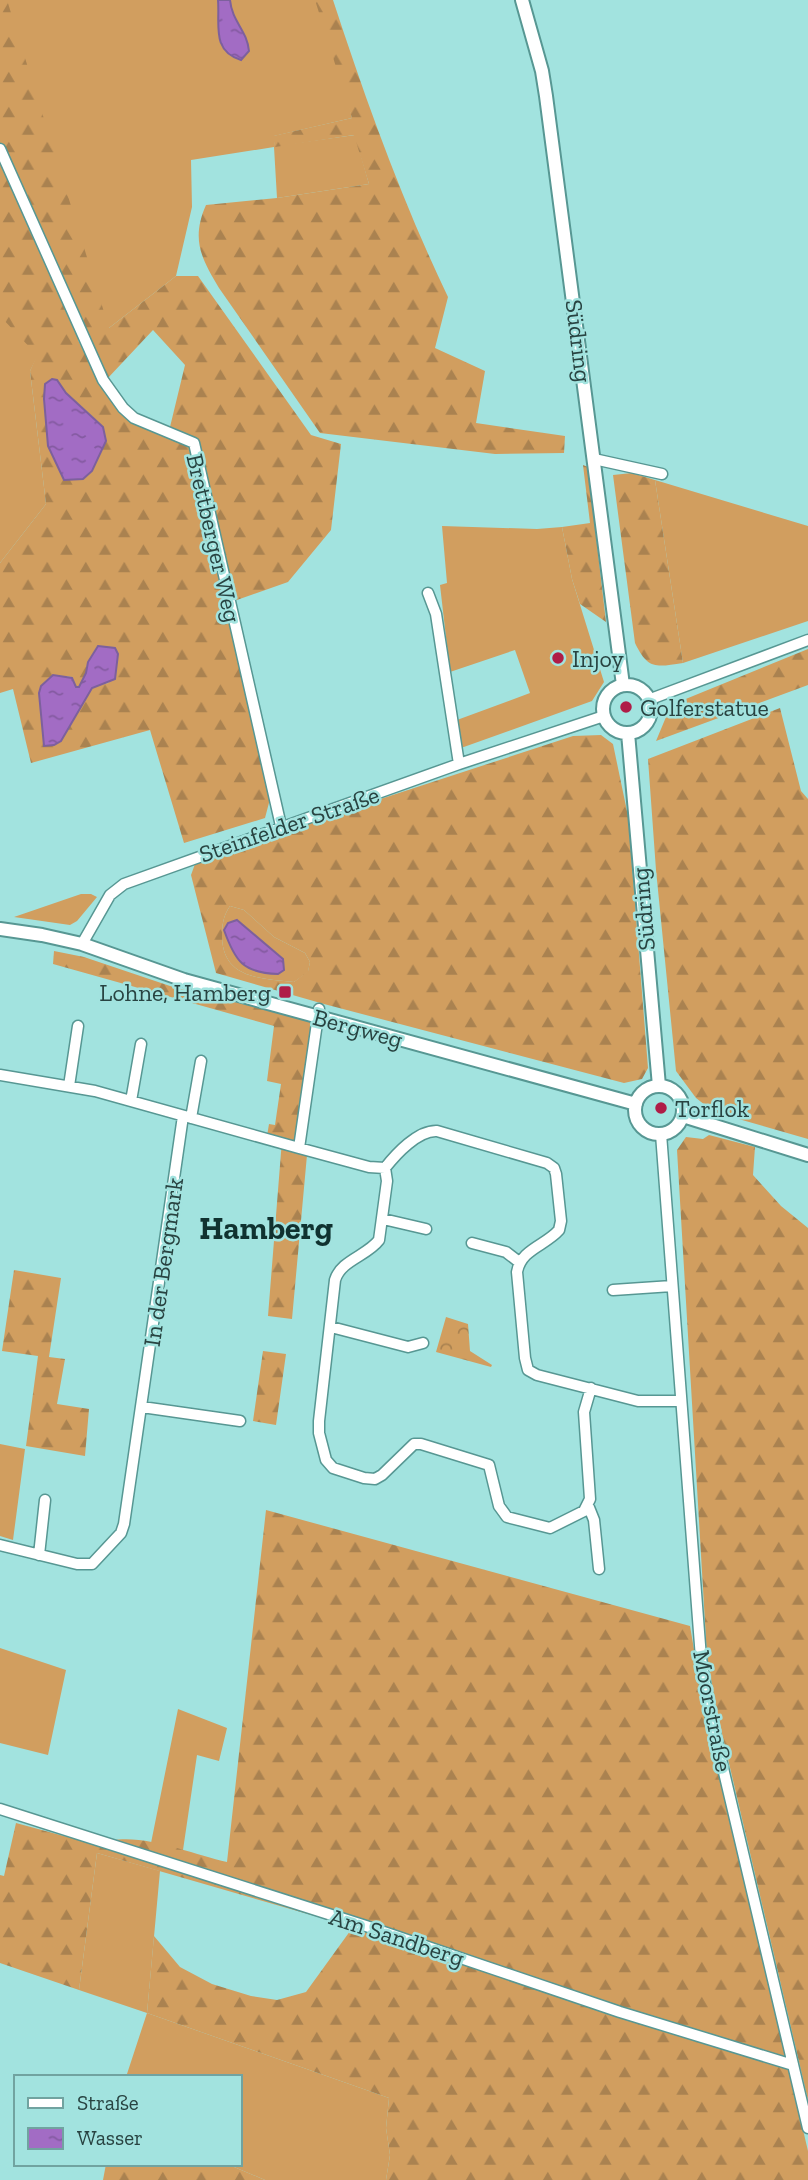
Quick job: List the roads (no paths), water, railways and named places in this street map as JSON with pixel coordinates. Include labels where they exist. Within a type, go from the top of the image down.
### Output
[{"type":"main road","name":"Südring","points":[[523,0],[546,96],[623,685]]},
{"type":"main road","points":[[623,685],[637,687],[648,700],[650,711],[646,722],[639,729],[628,733],[614,729],[604,716],[605,699],[612,690],[623,685]]},
{"type":"main road","name":"Südring","points":[[628,733],[659,1086]]},
{"type":"main road","points":[[0,929],[42,934],[82,944]]},
{"type":"main road","name":"Bergweg","points":[[82,944],[184,980],[318,1013],[636,1104]]},
{"type":"main road","points":[[659,1086],[668,1087],[678,1094],[683,1108],[683,1116],[674,1129],[661,1134],[643,1128],[637,1118],[636,1104],[646,1090],[659,1086]]},
{"type":"main road","points":[[683,1116],[808,1155]]},
{"type":"street","name":"Brettberger Weg","points":[[0,149],[103,380],[122,408],[134,418],[194,443],[281,826]]},
{"type":"street","points":[[594,459],[662,474]]},
{"type":"street","points":[[428,593],[436,614],[459,764]]},
{"type":"street","points":[[648,700],[808,640]]},
{"type":"street","name":"Steinfelder Straße","points":[[82,944],[110,895],[124,884],[281,826],[604,716]]},
{"type":"street","points":[[299,1148],[318,1013]]},
{"type":"street","points":[[69,1086],[78,1027]]},
{"type":"street","points":[[131,1101],[141,1044]]},
{"type":"street","name":"In der Bergmark","points":[[0,1545],[77,1564],[92,1564],[121,1533],[187,1117],[201,1061]]},
{"type":"street","points":[[0,1075],[69,1086],[369,1167],[385,1168]]},
{"type":"street","points":[[591,1388],[584,1412],[590,1490],[588,1505],[584,1511],[550,1528],[507,1517],[499,1506],[489,1465],[421,1444],[408,1448],[375,1479],[333,1468],[326,1460],[319,1424],[337,1274],[375,1246],[381,1234],[387,1181],[385,1168],[394,1156],[430,1131],[547,1163],[554,1168],[561,1222],[559,1230],[524,1256],[519,1262],[517,1272],[528,1370],[537,1375],[591,1388],[638,1401],[681,1401]]},
{"type":"street","name":"Moorstraße","points":[[661,1134],[697,1625],[708,1702],[808,2128]]},
{"type":"street","points":[[383,1219],[426,1230]]},
{"type":"street","points":[[472,1242],[506,1252],[519,1262]]},
{"type":"street","points":[[613,1290],[672,1286]]},
{"type":"street","points":[[331,1326],[408,1347],[423,1343]]},
{"type":"street","points":[[142,1407],[240,1421]]},
{"type":"street","points":[[39,1555],[45,1500]]},
{"type":"street","points":[[588,1505],[594,1520],[599,1569]]},
{"type":"street","name":"Am Sandberg","points":[[0,1809],[366,1926],[620,2012],[793,2065]]},
{"type":"water","points":[[218,0],[230,0],[231,8],[248,44],[249,51],[241,60],[231,56],[221,43]]},
{"type":"water","points":[[52,379],[57,380],[66,393],[103,427],[106,441],[92,471],[83,479],[64,480],[48,446],[44,399],[45,384]]},
{"type":"water","points":[[98,646],[115,648],[118,654],[115,679],[92,688],[61,741],[44,746],[39,693],[41,686],[53,675],[72,678],[76,687],[79,687],[88,662]]},
{"type":"water","points":[[237,920],[283,959],[284,970],[278,974],[266,973],[248,968],[242,963],[232,950],[224,930],[228,923]]},
{"type":"place","name":"Injoy","points":[[558,658]]},
{"type":"place","name":"Golferstatue","points":[[626,707]]},
{"type":"place","name":"Lohne, Hamberg","points":[[285,992]]},
{"type":"place","name":"Torflok","points":[[661,1108]]},
{"type":"district","name":"Hamberg","points":[[266,1228]]}]
